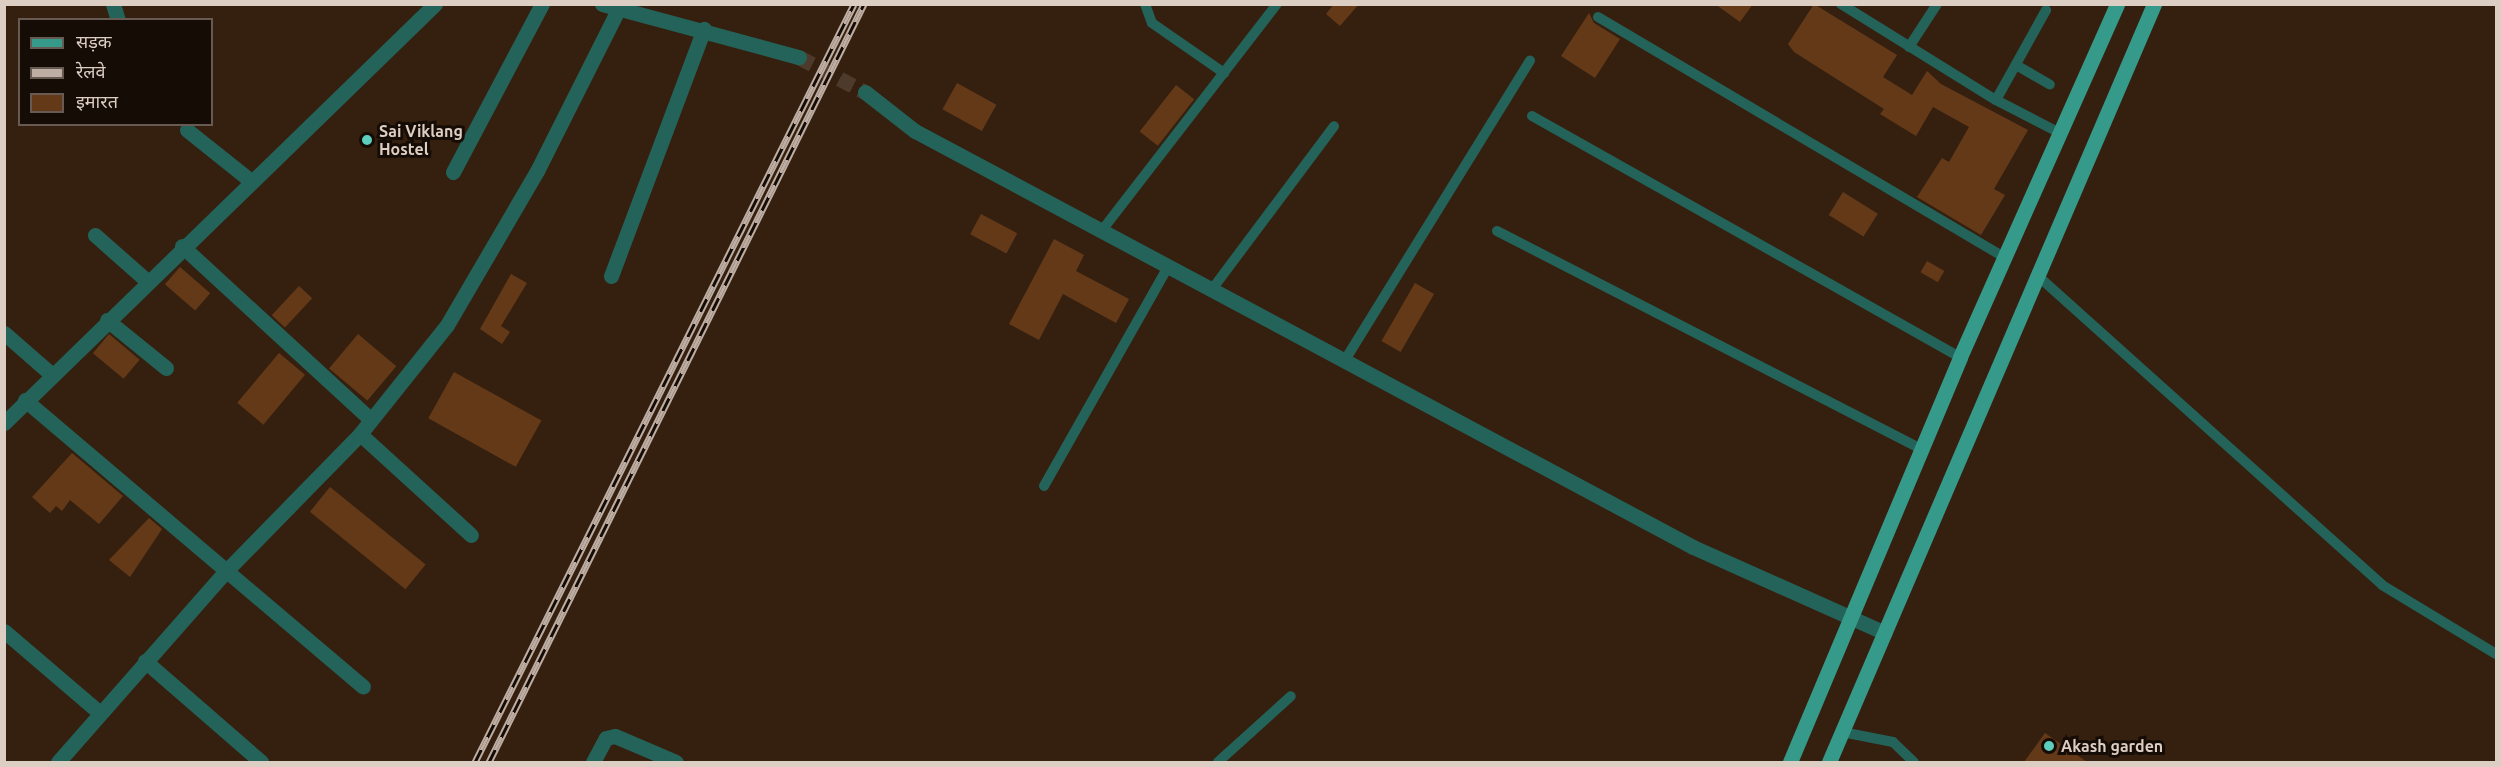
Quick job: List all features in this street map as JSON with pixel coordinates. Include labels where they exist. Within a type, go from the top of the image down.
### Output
[{"type":"main road","points":[[1790,762],[1853,619],[1960,357],[2058,132],[2117,4]]},
{"type":"main road","points":[[1829,762],[2154,4]]},
{"type":"street","points":[[4,423],[182,246],[435,4]]},
{"type":"street","points":[[453,172],[542,4]]},
{"type":"street","points":[[602,4],[618,10],[704,29],[798,57]]},
{"type":"street","points":[[58,762],[99,712],[226,571],[360,434],[369,418],[447,325],[537,171],[618,10]]},
{"type":"street","points":[[611,276],[704,29]]},
{"type":"street","points":[[865,92],[915,131],[1103,229],[1694,547],[1885,633]]},
{"type":"street","points":[[187,130],[251,181]]},
{"type":"street","points":[[95,235],[147,281]]},
{"type":"street","points":[[182,246],[369,418]]},
{"type":"street","points":[[107,320],[166,368]]},
{"type":"street","points":[[4,333],[51,374]]},
{"type":"street","points":[[25,400],[363,687]]},
{"type":"street","points":[[360,434],[471,535]]},
{"type":"street","points":[[4,631],[99,712]]},
{"type":"street","points":[[145,661],[261,762]]},
{"type":"street","points":[[593,762],[606,738],[615,736],[676,762]]},
{"type":"lane","points":[[1145,4],[1152,23],[1224,73]]},
{"type":"lane","points":[[1103,229],[1277,4]]},
{"type":"lane","points":[[1841,4],[1996,100],[2058,132]]},
{"type":"lane","points":[[1909,47],[1937,4]]},
{"type":"lane","points":[[1996,100],[2046,10]]},
{"type":"lane","points":[[1598,17],[2005,258]]},
{"type":"lane","points":[[1345,360],[1530,61]]},
{"type":"lane","points":[[2016,64],[2050,85]]},
{"type":"lane","points":[[1533,116],[1960,357]]},
{"type":"lane","points":[[1213,288],[1334,126]]},
{"type":"lane","points":[[1497,231],[1922,449]]},
{"type":"lane","points":[[1044,486],[1170,265]]},
{"type":"lane","points":[[2038,276],[2382,585],[2496,654]]},
{"type":"lane","points":[[1218,762],[1291,696]]},
{"type":"lane","points":[[1842,732],[1893,742],[1914,762]]},
{"type":"building","points":[[1334,4],[1359,4],[1340,26],[1326,14]]},
{"type":"building","points":[[1715,4],[1753,4],[1740,22]]},
{"type":"building","points":[[1814,4],[1897,55],[1883,77],[1912,95],[1927,71],[1941,84],[2028,130],[1994,189],[2005,195],[1981,235],[1917,197],[1942,158],[1949,162],[1969,127],[1933,107],[1916,136],[1880,114],[1884,109],[1794,52],[1788,44]]},
{"type":"building","points":[[1589,13],[1594,23],[1620,39],[1595,78],[1561,56]]},
{"type":"building","points":[[957,83],[996,105],[982,131],[942,109]]},
{"type":"building","points":[[1176,85],[1194,99],[1158,146],[1140,131]]},
{"type":"building","points":[[1843,192],[1878,214],[1863,237],[1829,215]]},
{"type":"building","points":[[981,214],[1017,233],[1006,254],[970,234]]},
{"type":"building","points":[[1054,239],[1084,255],[1076,271],[1129,299],[1116,323],[1063,294],[1039,340],[1009,324]]},
{"type":"building","points":[[1927,261],[1944,271],[1938,282],[1920,272]]},
{"type":"building","points":[[180,267],[210,293],[195,311],[165,284]]},
{"type":"building","points":[[511,274],[527,283],[501,326],[510,332],[502,344],[480,329]]},
{"type":"building","points":[[1415,283],[1434,294],[1401,352],[1382,341]]},
{"type":"building","points":[[299,286],[312,298],[285,328],[272,315]]},
{"type":"building","points":[[109,334],[140,360],[124,379],[93,353]]},
{"type":"building","points":[[358,334],[396,366],[367,401],[329,368]]},
{"type":"building","points":[[279,353],[305,375],[263,425],[237,403]]},
{"type":"building","points":[[454,372],[541,420],[516,467],[428,418]]},
{"type":"building","points":[[72,453],[123,496],[99,524],[70,500],[62,511],[56,506],[50,513],[32,497]]},
{"type":"building","points":[[330,487],[426,564],[405,589],[310,512]]},
{"type":"building","points":[[149,518],[162,529],[130,577],[109,560]]},
{"type":"building","name":"Akash garden","points":[[2045,733],[2087,762],[2024,762]]},
{"type":"tunnel","points":[[799,57],[865,92]]},
{"type":"railway","points":[[475,762],[854,4]]},
{"type":"railway","points":[[489,762],[864,4]]},
{"type":"place","name":"Sai Viklang Hostel","points":[[367,140]]},
{"type":"place","name":"Akash garden","points":[[2049,746]]}]
